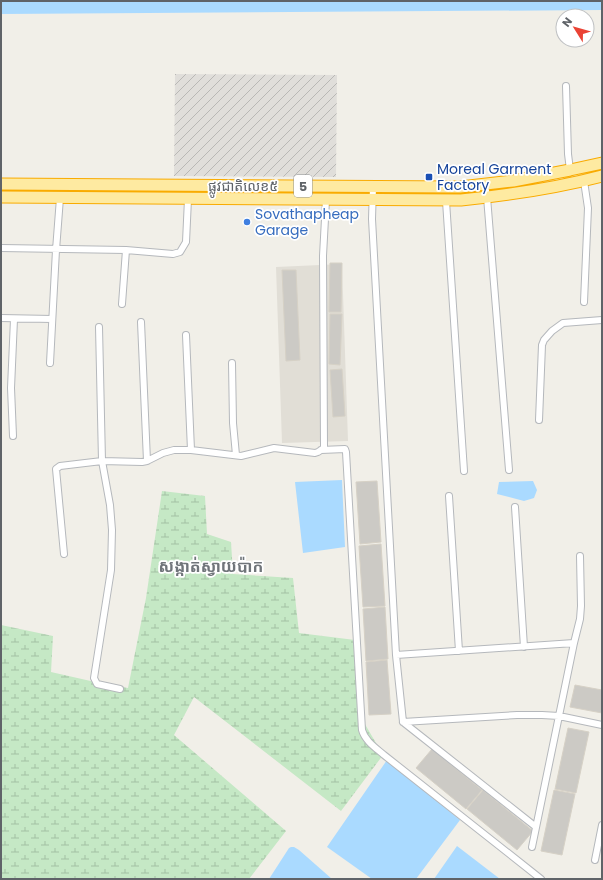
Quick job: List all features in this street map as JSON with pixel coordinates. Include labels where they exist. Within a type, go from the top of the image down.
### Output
[{"type":"highway","name":"ផ្លូវជាតិលេខ៥","points":[[1,184],[444,188],[513,181],[602,163]]},
{"type":"highway","name":"ផ្លូវជាតិលេខ៥","points":[[1,198],[446,201],[517,194],[602,176]]},
{"type":"highway","points":[[203,186],[203,199]]},
{"type":"highway","points":[[293,186],[293,200]]},
{"type":"street","points":[[566,86],[568,154],[570,170]]},
{"type":"street","points":[[584,181],[588,208],[584,302]]},
{"type":"street","points":[[485,185],[510,470]]},
{"type":"street","points":[[373,187],[372,219],[396,655],[404,722],[536,827]]},
{"type":"street","points":[[50,363],[60,198]]},
{"type":"street","points":[[1,248],[126,250],[173,254],[180,252],[186,242],[188,199]]},
{"type":"street","points":[[321,450],[324,448],[322,256],[326,200]]},
{"type":"street","points":[[446,201],[464,471]]},
{"type":"street","points":[[122,304],[126,250]]},
{"type":"street","points":[[1,318],[52,319]]},
{"type":"street","points":[[13,436],[12,388],[14,319]]},
{"type":"street","points":[[539,420],[543,342],[552,330],[563,323],[602,320]]},
{"type":"street","points":[[142,322],[147,460]]},
{"type":"street","points":[[99,327],[102,461],[110,505],[112,530],[111,570],[94,678],[96,684],[120,689]]},
{"type":"street","points":[[186,335],[191,450]]},
{"type":"street","points":[[232,363],[233,423],[236,455]]},
{"type":"street","points":[[64,554],[57,468],[60,466],[102,461],[142,462],[174,450],[191,450],[242,456],[274,448],[314,453],[321,450],[344,449],[346,452],[363,734],[384,755],[541,879]]},
{"type":"street","points":[[449,496],[459,651]]},
{"type":"street","points":[[515,507],[524,647]]},
{"type":"street","points":[[532,847],[580,619],[580,556]]},
{"type":"street","points":[[396,655],[574,643]]},
{"type":"street","points":[[404,722],[517,715],[542,715],[559,716],[602,725]]},
{"type":"street","points":[[595,860],[602,825]]},
{"type":"shaded area","points":[[175,74],[337,75],[336,177],[174,176]]},
{"type":"shaded area","points":[[342,264],[348,441],[282,443],[276,267]]},
{"type":"green space","points":[[162,491],[205,496],[207,534],[231,542],[233,574],[293,578],[299,633],[355,640],[359,714],[383,755],[341,811],[194,697],[174,735],[286,831],[249,879],[1,879],[1,625],[53,636],[51,672],[128,688],[146,598]]},
{"type":"water","points":[[1,1],[602,1],[602,10],[595,10],[595,8],[555,8],[555,10],[1,14]]},
{"type":"water","points":[[342,480],[345,547],[303,553],[295,482]]},
{"type":"water","points":[[533,481],[537,490],[534,498],[524,501],[497,494],[499,482]]},
{"type":"water","points":[[387,760],[460,820],[416,879],[372,879],[327,847]]},
{"type":"water","points":[[457,846],[500,879],[434,879]]},
{"type":"water","points":[[291,847],[299,850],[332,879],[269,879]]},
{"type":"building","points":[[330,263],[342,263],[341,312],[329,312]]},
{"type":"building","points":[[282,270],[296,270],[300,360],[286,361]]},
{"type":"building","points":[[330,314],[342,314],[340,365],[329,364]]},
{"type":"building","points":[[342,369],[345,416],[333,417],[330,370]]},
{"type":"building","points":[[377,481],[381,542],[360,544],[356,482]]},
{"type":"building","points":[[381,544],[385,606],[363,607],[359,546]]},
{"type":"building","points":[[385,607],[388,659],[366,661],[363,609]]},
{"type":"building","points":[[387,660],[391,714],[369,715],[366,662]]},
{"type":"building","points":[[575,685],[602,690],[602,713],[570,707]]},
{"type":"building","points":[[568,728],[589,732],[576,793],[555,789]]},
{"type":"building","points":[[432,749],[482,790],[466,809],[416,768]]},
{"type":"building","points":[[483,790],[533,831],[517,850],[467,809]]},
{"type":"building","points":[[554,790],[575,794],[562,855],[541,851]]},
{"type":"place","name":"Moreal Garment Factory","points":[[429,177]]},
{"type":"place","name":"Sovathapheap Garage","points":[[247,222]]},
{"type":"district","name":"សង្កាត់ស្វាយប៉ាក","points":[[211,566]]}]
